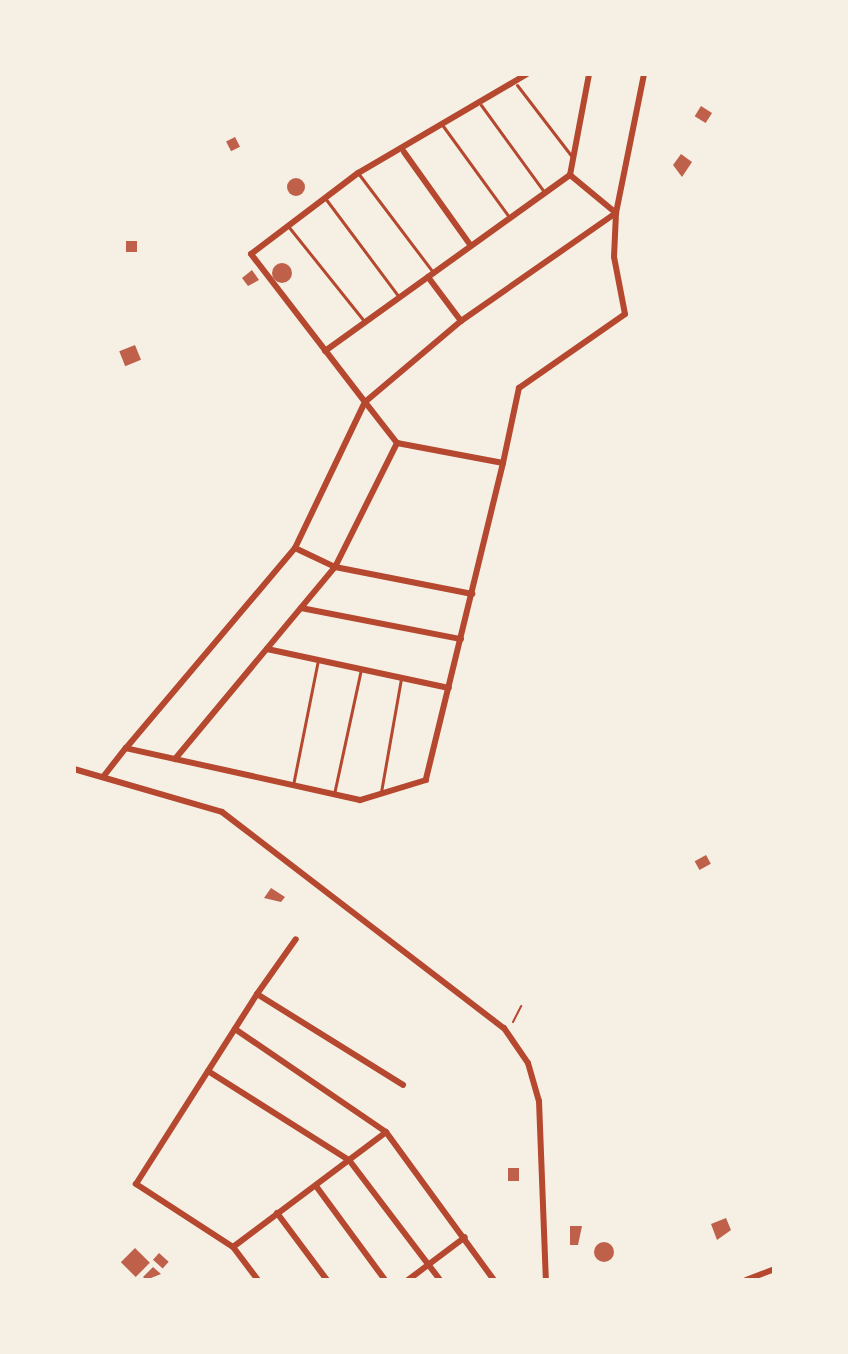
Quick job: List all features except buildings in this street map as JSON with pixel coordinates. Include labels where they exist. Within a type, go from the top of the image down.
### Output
[{"type":"street","points":[[503,463],[397,443],[251,254],[358,173],[404,152],[443,126],[517,85],[527,74]]},
{"type":"street","points":[[325,351],[570,175],[589,74]]},
{"type":"street","points":[[126,748],[360,800],[426,780],[519,388],[625,314],[614,257],[616,213],[644,74]]},
{"type":"street","points":[[404,152],[471,246]]},
{"type":"street","points":[[570,175],[616,213]]},
{"type":"street","points":[[103,777],[295,548],[365,402],[461,321],[616,213]]},
{"type":"street","points":[[431,275],[461,321]]},
{"type":"street","points":[[175,759],[335,567],[397,443]]},
{"type":"street","points":[[295,548],[335,567],[472,594]]},
{"type":"street","points":[[301,608],[461,639]]},
{"type":"street","points":[[267,649],[449,688]]},
{"type":"street","points":[[74,769],[222,812],[504,1028],[528,1063],[539,1101],[546,1280]]},
{"type":"street","points":[[258,1280],[233,1247],[136,1184],[257,994],[296,939]]},
{"type":"street","points":[[257,994],[403,1085]]},
{"type":"street","points":[[235,1029],[386,1132],[494,1280]]},
{"type":"street","points":[[208,1071],[349,1160],[440,1280]]},
{"type":"street","points":[[233,1247],[386,1132]]},
{"type":"street","points":[[316,1186],[385,1280]]},
{"type":"street","points":[[277,1213],[327,1280]]},
{"type":"street","points":[[408,1280],[465,1237]]},
{"type":"street","points":[[746,1280],[774,1269]]},
{"type":"lane","points":[[517,85],[573,159]]},
{"type":"lane","points":[[481,105],[545,193]]},
{"type":"lane","points":[[443,126],[510,218]]},
{"type":"lane","points":[[358,173],[431,275]]},
{"type":"lane","points":[[325,198],[400,297]]},
{"type":"lane","points":[[288,226],[365,322]]},
{"type":"lane","points":[[293,785],[318,660]]},
{"type":"lane","points":[[334,794],[361,669]]},
{"type":"lane","points":[[380,794],[401,678]]},
{"type":"path","points":[[504,1028],[521,1006]]}]
